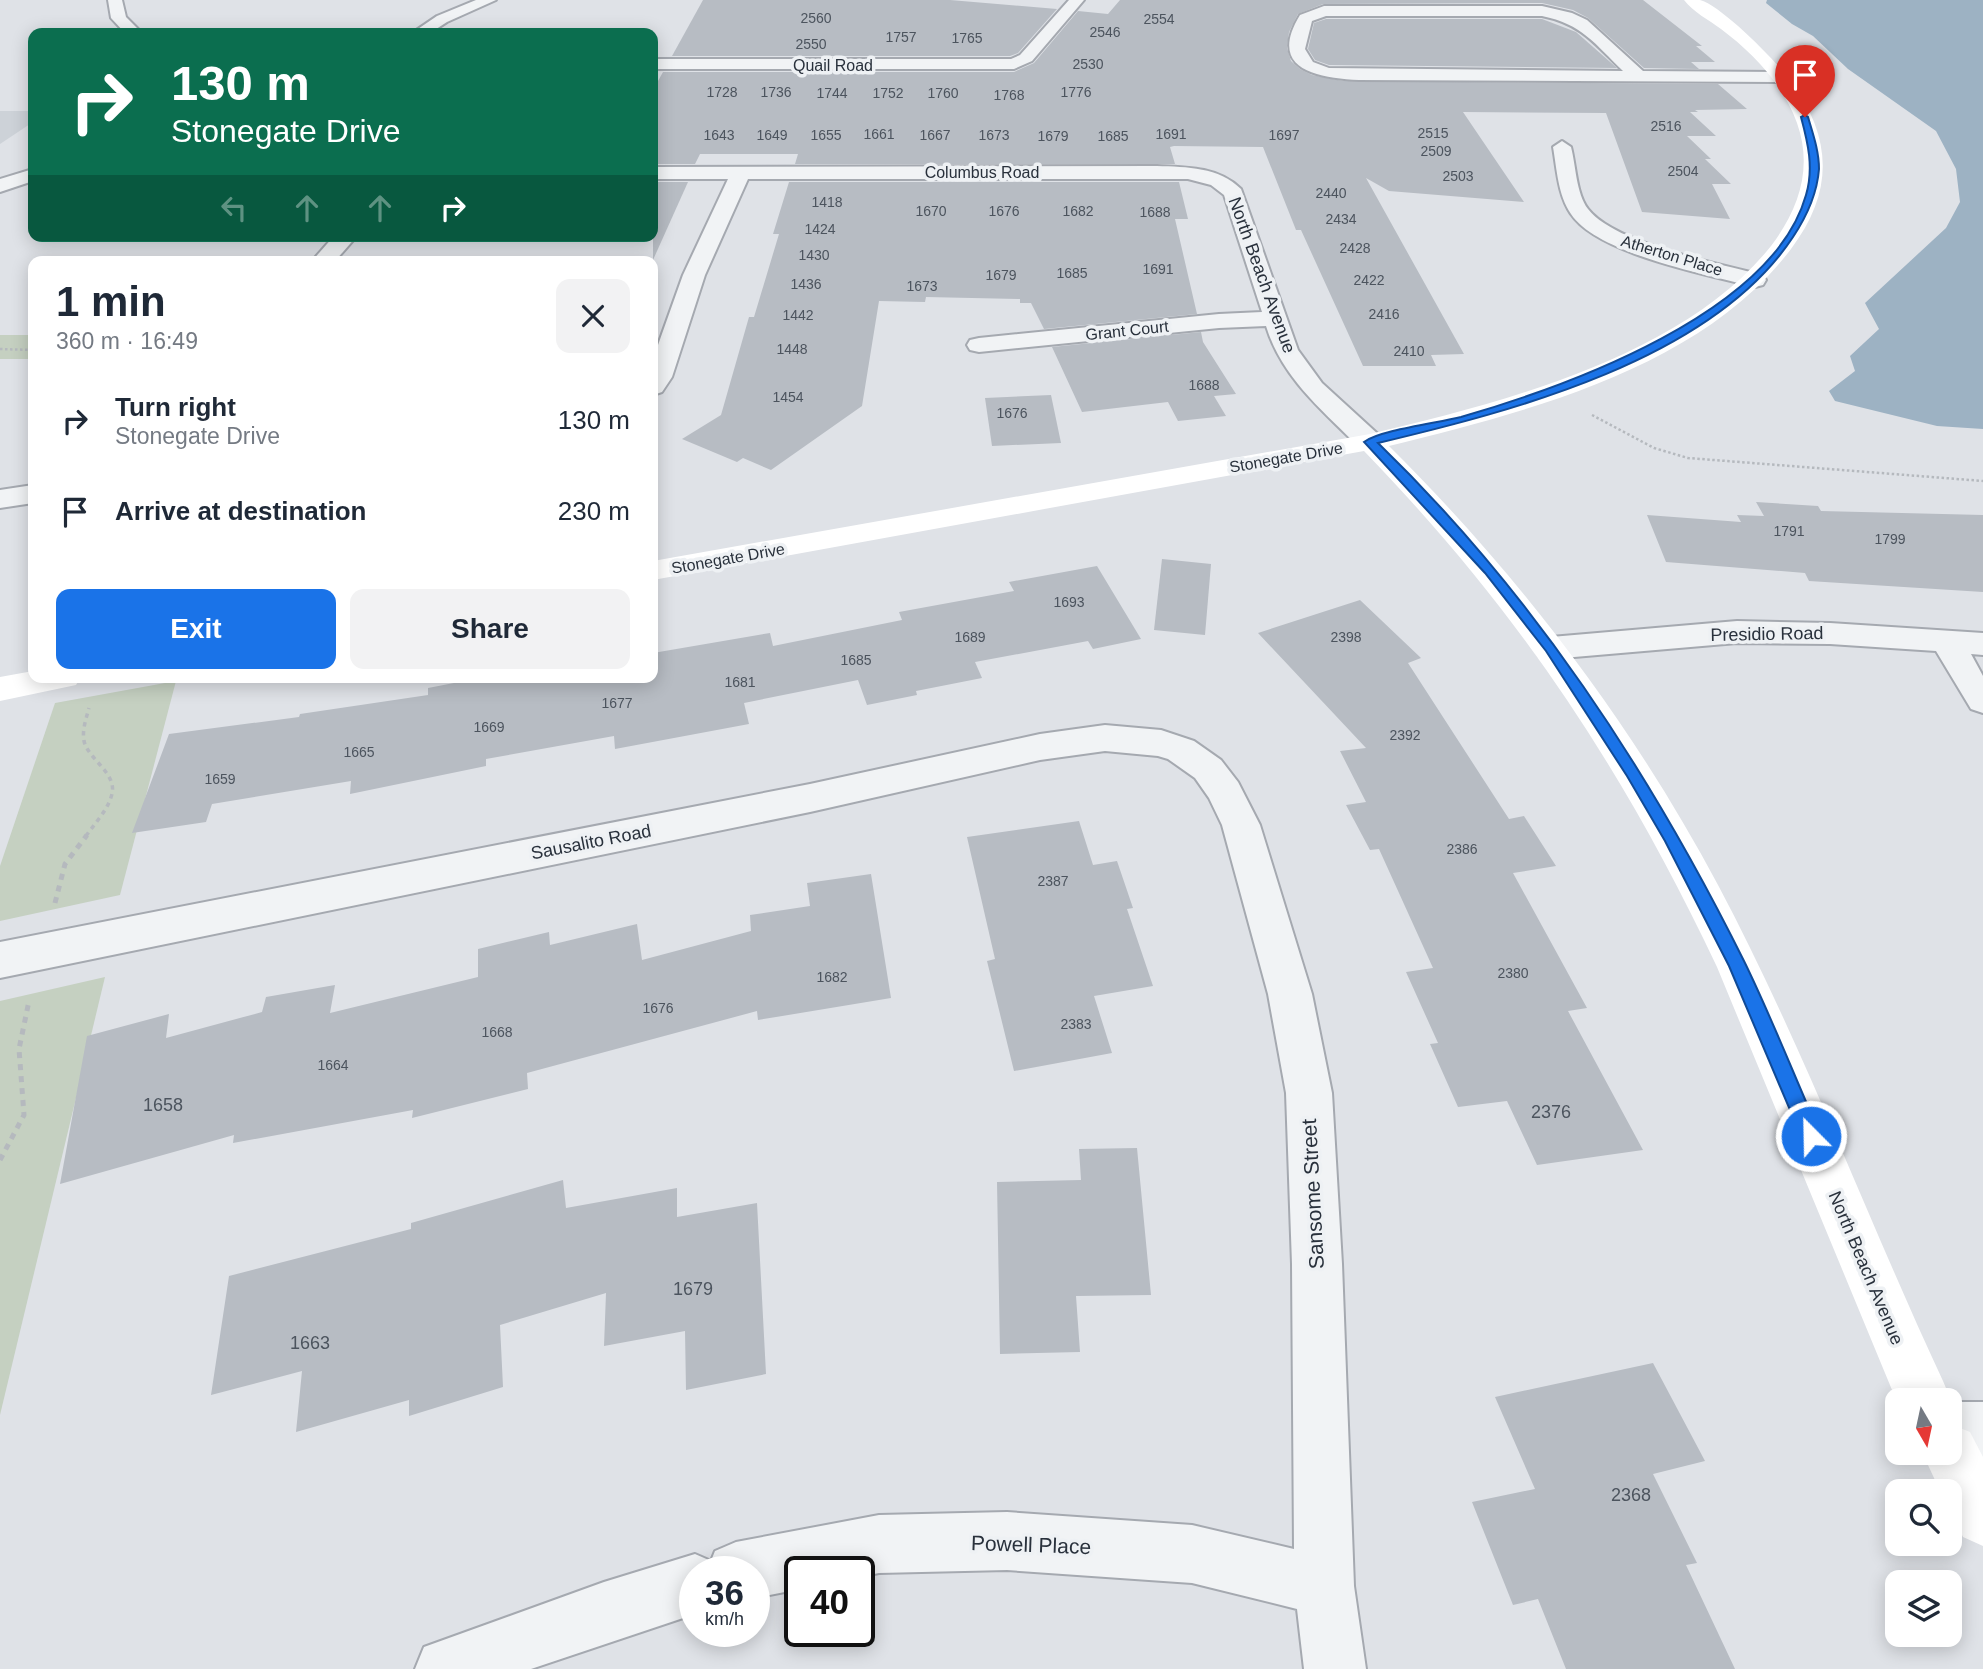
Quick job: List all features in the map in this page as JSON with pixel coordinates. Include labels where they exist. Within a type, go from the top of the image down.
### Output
[{"type":"street","points":[[115,0],[119,18],[129,28]]},
{"type":"street","points":[[428,28],[442,19],[489,0]]},
{"type":"street","name":"Quail Road","points":[[658,64],[1014,64],[1026,58],[1077,0]]},
{"type":"street","name":"Stonegate Drive","points":[[658,570],[1370,442],[1524,401],[1600,372],[1685,329],[1755,280],[1788,241],[1804,215],[1815,169],[1814,150],[1805,117],[1779,77],[1747,42],[1691,0]]},
{"type":"street","points":[[1639,76],[1581,23],[1567,16],[1542,11],[1324,11],[1305,18],[1295,41],[1298,56],[1308,66],[1342,74],[1779,77]]},
{"type":"street","points":[[695,65],[704,46]]},
{"type":"street","name":"Atherton Place","points":[[1562,147],[1576,205],[1587,221],[1598,229],[1639,246],[1755,280]]},
{"type":"street","name":"Columbus Road","points":[[658,173],[1179,173],[1222,182]]},
{"type":"street","points":[[658,379],[695,275],[741,173]]},
{"type":"street","points":[[0,186],[28,177]]},
{"type":"street","name":"North Beach Avenue","points":[[1222,182],[1234,193],[1286,350],[1298,369],[1313,388],[1402,473],[1490,570],[1551,648],[1665,828],[1737,965],[1919,1388]]},
{"type":"street","points":[[328,256],[340,242]]},
{"type":"street","name":"Grant Court","points":[[979,345],[1219,321],[1275,319]]},
{"type":"street","points":[[0,499],[28,495]]},
{"type":"street","name":"Presidio Road","points":[[1551,648],[1737,632],[1835,633],[1983,644]]},
{"type":"street","points":[[1948,642],[1971,685],[1983,701]]},
{"type":"street","points":[[0,689],[32,683]]},
{"type":"street","name":"Sausalito Road","points":[[0,960],[810,798],[1040,747],[1105,738],[1161,743],[1181,750]]},
{"type":"street","name":"Sansome Street","points":[[1181,750],[1208,768],[1226,792],[1241,825],[1290,994],[1309,1093],[1317,1264],[1324,1586],[1335,1669]]},
{"type":"street","points":[[1962,1430],[1983,1430]]},
{"type":"street","points":[[1957,1465],[1983,1517]]},
{"type":"street","name":"Powell Place","points":[[770,1565],[879,1544],[1007,1541],[1192,1554],[1324,1586]]},
{"type":"street","points":[[446,1669],[604,1612],[679,1589]]},
{"type":"path","points":[[0,349],[28,350]]},
{"type":"path","points":[[1589,414],[1654,448],[1688,458],[1723,463],[1983,481]]},
{"type":"path","points":[[53,914],[65,864],[104,812],[113,793],[112,781],[85,745],[83,732],[89,708]]},
{"type":"path","points":[[0,1160],[24,1115],[19,1049],[30,999]]},
{"type":"shaded area","points":[[0,111],[28,111],[28,125],[0,144]]},
{"type":"green space","points":[[0,335],[28,335],[28,359],[0,359]]},
{"type":"green space","points":[[175,683],[120,895],[0,921],[0,866],[55,703]]},
{"type":"green space","points":[[105,977],[0,1415],[0,1001]]},
{"type":"water","points":[[1767,0],[1983,0],[1983,429],[1937,426],[1835,401],[1829,391],[1855,371],[1850,356],[1879,329],[1865,303],[1946,228],[1960,202],[1956,169],[1936,131],[1848,69],[1813,36],[1792,24],[1766,3]]},
{"type":"building","points":[[703,0],[950,0],[1057,9],[1018,53],[1010,56],[672,56]]},
{"type":"building","points":[[1120,0],[1643,0],[1702,46],[1696,46],[1715,62],[1691,62],[1699,69],[1644,68],[1588,18],[1573,10],[1542,3],[1323,4],[1298,14],[1289,32],[1287,48],[1291,61],[1300,69],[1312,75],[1343,81],[1718,84],[1747,109],[1690,112],[1716,136],[1687,136],[1711,159],[1705,159],[1731,184],[1712,184],[1730,219],[1642,212],[1606,113],[1463,112],[1524,202],[1389,191],[1366,178],[1464,354],[1431,355],[1436,366],[1363,366],[1301,230],[1296,230],[1263,147],[1174,146],[1170,147],[1175,164],[795,164],[798,154],[700,154],[695,164],[658,164],[658,81],[663,72],[1014,72],[1034,63],[1078,11],[1108,14]]},
{"type":"building","points":[[1326,19],[1542,19],[1576,32],[1617,68],[1329,65],[1315,60],[1308,49],[1314,23]]},
{"type":"building","points":[[658,182],[688,182],[655,256],[653,242],[658,242]]},
{"type":"building","points":[[789,182],[1179,182],[1188,219],[1175,219],[1197,314],[1044,329],[1031,303],[1020,303],[1020,299],[926,297],[925,302],[879,301],[862,406],[771,470],[743,458],[737,462],[682,439],[721,415],[749,317],[754,317],[779,234],[773,234]]},
{"type":"building","points":[[1201,332],[1203,342],[1236,394],[1214,396],[1226,416],[1178,421],[1168,402],[1082,412],[1052,347]]},
{"type":"building","points":[[1051,395],[1061,443],[992,446],[985,398]]},
{"type":"building","points":[[1756,502],[1818,506],[1821,511],[1983,515],[1983,592],[1809,581],[1805,573],[1666,562],[1647,515],[1741,522],[1737,515],[1764,516]]},
{"type":"building","points":[[1162,559],[1211,564],[1205,635],[1154,630]]},
{"type":"building","points":[[1097,566],[1141,639],[1093,649],[1088,641],[975,662],[982,678],[916,691],[917,695],[867,705],[858,680],[744,703],[749,724],[615,749],[614,736],[486,759],[486,766],[350,794],[351,781],[212,804],[206,822],[132,833],[169,734],[299,717],[300,714],[428,695],[428,688],[454,683],[658,683],[658,652],[770,633],[773,646],[902,620],[899,612],[1014,591],[1009,582]]},
{"type":"building","points":[[1360,600],[1421,658],[1408,663],[1509,819],[1524,816],[1556,866],[1513,873],[1587,1008],[1568,1011],[1643,1150],[1537,1165],[1507,1101],[1458,1107],[1430,1044],[1438,1043],[1406,972],[1433,968],[1379,849],[1370,850],[1346,805],[1366,802],[1340,751],[1366,748],[1258,633]]},
{"type":"building","points":[[1079,821],[1093,865],[1117,861],[1133,908],[1127,909],[1153,986],[1094,996],[1112,1053],[1014,1071],[987,961],[995,959],[967,837]]},
{"type":"building","points":[[871,874],[891,998],[758,1020],[757,1011],[527,1073],[528,1089],[412,1118],[413,1110],[233,1143],[234,1135],[60,1184],[87,1036],[169,1014],[166,1038],[262,1012],[266,997],[335,985],[330,1013],[478,977],[478,949],[549,932],[550,945],[637,924],[642,960],[751,931],[750,915],[810,906],[807,883]]},
{"type":"building","points":[[1137,1148],[1151,1295],[1076,1296],[1080,1352],[1000,1354],[997,1182],[1081,1180],[1079,1149]]},
{"type":"building","points":[[563,1180],[566,1208],[677,1188],[677,1217],[757,1203],[766,1374],[686,1390],[685,1331],[604,1346],[606,1293],[500,1325],[503,1387],[409,1416],[409,1400],[296,1432],[302,1371],[211,1395],[229,1276],[411,1229],[411,1223]]},
{"type":"building","points":[[1653,1363],[1705,1461],[1653,1474],[1697,1563],[1686,1565],[1735,1669],[1566,1669],[1538,1599],[1513,1605],[1472,1502],[1535,1489],[1495,1397]]},
{"type":"route","points":[[1805,117],[1811,133],[1815,169],[1804,215],[1773,260],[1755,280],[1729,300],[1637,356],[1560,388],[1464,419],[1370,442],[1402,473],[1490,570],[1551,648],[1633,772],[1672,839],[1737,965],[1811,1136]]}]
